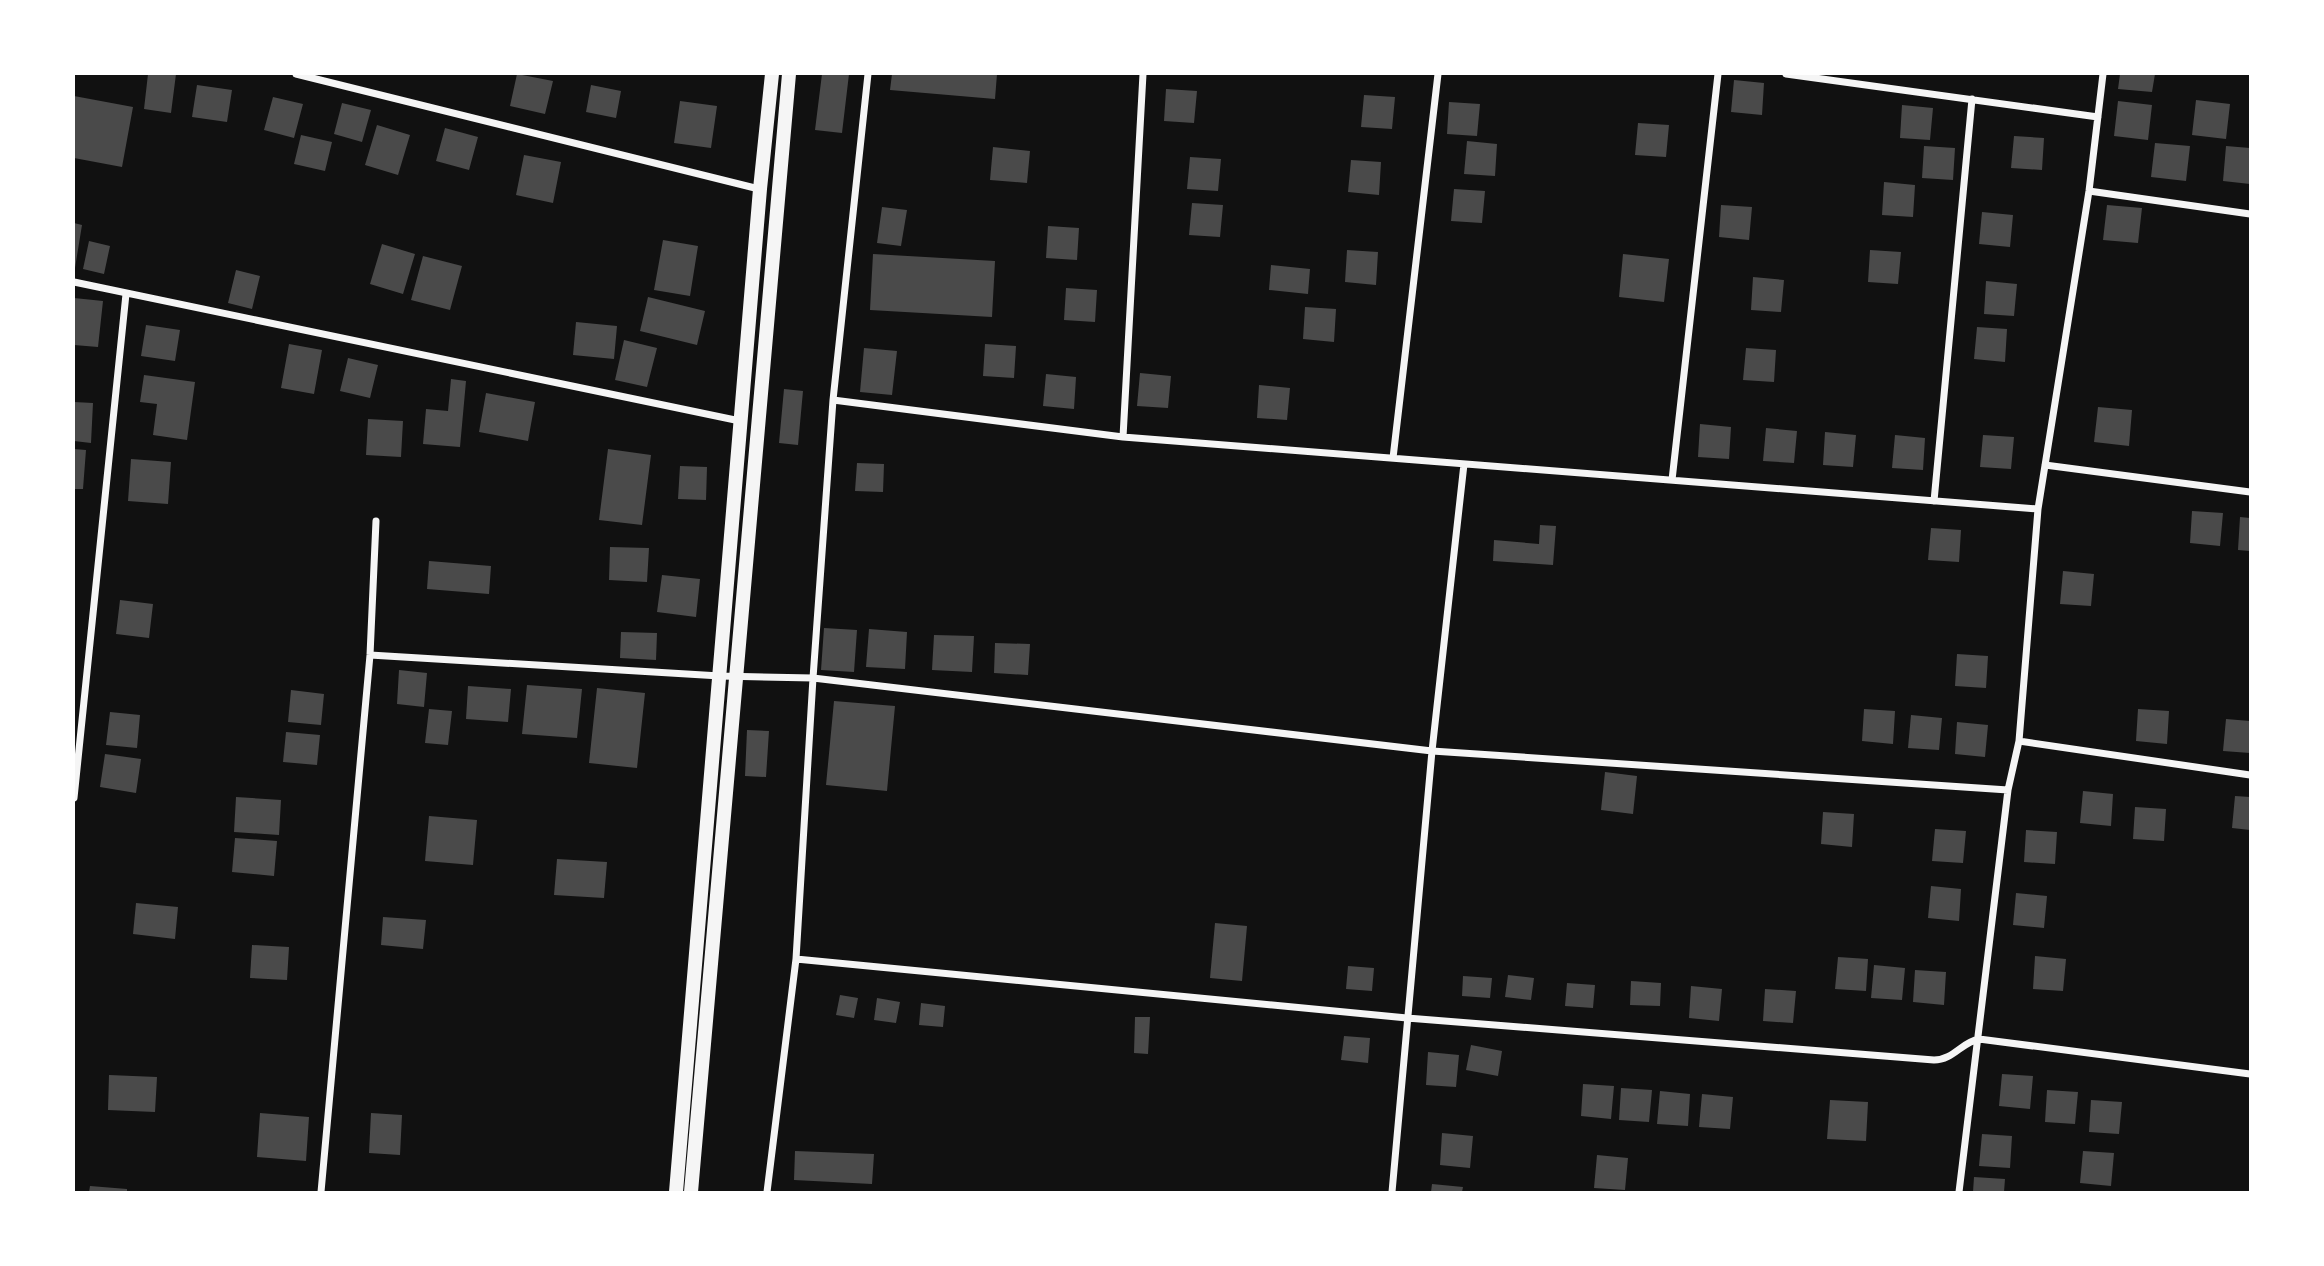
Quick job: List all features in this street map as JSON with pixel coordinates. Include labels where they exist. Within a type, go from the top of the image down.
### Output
[{"type":"highway","points":[[676,1192],[740,421],[772,74]]},
{"type":"highway","points":[[691,1192],[789,74]]},
{"type":"street","points":[[296,74],[760,189]]},
{"type":"street","points":[[768,1192],[796,959],[833,400],[869,74]]},
{"type":"street","points":[[1123,437],[1143,74]]},
{"type":"street","points":[[1394,458],[1438,74]]},
{"type":"street","points":[[1672,480],[1718,74]]},
{"type":"street","points":[[1786,74],[1833,77],[2098,117]]},
{"type":"street","points":[[1959,1192],[2008,790],[2018,741],[2038,509],[2089,191],[2103,74]]},
{"type":"street","points":[[1934,501],[1972,99]]},
{"type":"street","points":[[2089,191],[2250,214]]},
{"type":"street","points":[[74,282],[740,421]]},
{"type":"street","points":[[74,798],[126,294]]},
{"type":"street","points":[[833,400],[1123,437],[2038,509]]},
{"type":"street","points":[[1392,1192],[1432,751],[1464,464]]},
{"type":"street","points":[[2045,465],[2250,492]]},
{"type":"street","points":[[321,1192],[370,654],[376,521]]},
{"type":"street","points":[[370,654],[720,676],[813,678],[1432,751],[2008,790]]},
{"type":"street","points":[[2018,741],[2250,775]]},
{"type":"street","points":[[796,959],[1407,1018],[1934,1060],[1947,1058],[1979,1039],[2250,1074]]},
{"type":"building","points":[[148,74],[176,74],[171,113],[144,109]]},
{"type":"building","points":[[517,74],[553,81],[545,114],[510,106]]},
{"type":"building","points":[[822,74],[849,74],[842,133],[815,130]]},
{"type":"building","points":[[892,74],[997,74],[995,99],[890,90]]},
{"type":"building","points":[[2120,74],[2155,74],[2152,92],[2118,89]]},
{"type":"building","points":[[1734,80],[1764,83],[1762,115],[1731,112]]},
{"type":"building","points":[[197,85],[232,90],[227,122],[192,117]]},
{"type":"building","points":[[591,85],[621,91],[616,118],[586,112]]},
{"type":"building","points":[[1166,89],[1197,91],[1194,123],[1164,121]]},
{"type":"building","points":[[1364,95],[1395,97],[1392,129],[1361,127]]},
{"type":"building","points":[[74,96],[133,107],[122,167],[74,158]]},
{"type":"building","points":[[273,97],[303,104],[294,138],[264,130]]},
{"type":"building","points":[[2196,100],[2230,104],[2226,139],[2192,135]]},
{"type":"building","points":[[680,101],[717,106],[711,148],[674,143]]},
{"type":"building","points":[[2118,101],[2152,105],[2148,140],[2114,136]]},
{"type":"building","points":[[1449,102],[1480,104],[1477,136],[1447,134]]},
{"type":"building","points":[[342,103],[371,110],[362,142],[334,134]]},
{"type":"building","points":[[1902,105],[1933,108],[1930,140],[1900,138]]},
{"type":"building","points":[[1638,123],[1669,125],[1666,157],[1635,155]]},
{"type":"building","points":[[377,125],[410,135],[398,175],[365,165]]},
{"type":"building","points":[[445,128],[478,137],[469,170],[436,161]]},
{"type":"building","points":[[301,135],[332,142],[325,171],[294,164]]},
{"type":"building","points":[[2014,136],[2044,138],[2042,170],[2011,168]]},
{"type":"building","points":[[1467,141],[1497,144],[1495,176],[1464,174]]},
{"type":"building","points":[[2155,143],[2190,146],[2186,181],[2151,177]]},
{"type":"building","points":[[1924,146],[1955,148],[1953,180],[1922,178]]},
{"type":"building","points":[[2226,146],[2250,148],[2250,184],[2223,181]]},
{"type":"building","points":[[993,147],[1030,151],[1027,183],[990,180]]},
{"type":"building","points":[[524,155],[561,162],[553,203],[516,195]]},
{"type":"building","points":[[1190,157],[1221,159],[1218,191],[1187,189]]},
{"type":"building","points":[[1351,160],[1381,162],[1379,195],[1348,192]]},
{"type":"building","points":[[1884,182],[1915,185],[1913,217],[1882,215]]},
{"type":"building","points":[[1454,189],[1485,191],[1482,223],[1451,221]]},
{"type":"building","points":[[1192,203],[1223,205],[1220,237],[1189,235]]},
{"type":"building","points":[[1721,205],[1752,207],[1749,240],[1719,237]]},
{"type":"building","points":[[2107,205],[2142,208],[2138,243],[2103,240]]},
{"type":"building","points":[[882,207],[907,210],[901,246],[877,243]]},
{"type":"building","points":[[1982,212],[2013,215],[2010,247],[1979,244]]},
{"type":"building","points":[[74,223],[82,225],[75,268],[74,268]]},
{"type":"building","points":[[1048,226],[1079,228],[1077,260],[1046,258]]},
{"type":"building","points":[[663,240],[698,246],[690,296],[654,290]]},
{"type":"building","points":[[89,241],[110,246],[104,274],[83,269]]},
{"type":"building","points":[[382,244],[415,254],[403,294],[370,284]]},
{"type":"building","points":[[1347,250],[1378,252],[1376,285],[1345,282]]},
{"type":"building","points":[[1870,250],[1901,252],[1898,284],[1868,282]]},
{"type":"building","points":[[873,254],[995,261],[992,317],[870,310]]},
{"type":"building","points":[[1623,254],[1669,259],[1664,302],[1619,297]]},
{"type":"building","points":[[423,256],[462,266],[450,310],[411,300]]},
{"type":"building","points":[[1271,265],[1310,269],[1308,294],[1269,290]]},
{"type":"building","points":[[236,270],[260,276],[252,309],[228,303]]},
{"type":"building","points":[[1753,277],[1784,280],[1781,312],[1751,310]]},
{"type":"building","points":[[1986,281],[2017,284],[2014,316],[1984,314]]},
{"type":"building","points":[[1066,288],[1097,290],[1095,322],[1064,320]]},
{"type":"building","points":[[648,297],[705,311],[697,345],[640,331]]},
{"type":"building","points":[[74,298],[103,301],[98,347],[74,345]]},
{"type":"building","points":[[1305,307],[1336,309],[1334,342],[1303,339]]},
{"type":"building","points":[[576,322],[617,326],[614,359],[573,355]]},
{"type":"building","points":[[146,325],[180,330],[175,361],[141,356]]},
{"type":"building","points":[[1977,327],[2007,329],[2005,362],[1974,359]]},
{"type":"building","points":[[624,340],[657,348],[647,387],[615,380]]},
{"type":"building","points":[[289,344],[322,350],[314,394],[281,388]]},
{"type":"building","points":[[985,344],[1016,346],[1014,378],[983,376]]},
{"type":"building","points":[[864,348],[897,351],[892,395],[860,392]]},
{"type":"building","points":[[1746,348],[1776,350],[1774,382],[1743,380]]},
{"type":"building","points":[[348,358],[378,365],[370,398],[340,391]]},
{"type":"building","points":[[1140,373],[1171,376],[1168,408],[1137,406]]},
{"type":"building","points":[[1046,374],[1076,377],[1074,409],[1043,406]]},
{"type":"building","points":[[144,375],[195,382],[187,440],[153,435],[157,404],[140,402]]},
{"type":"building","points":[[451,379],[466,381],[460,447],[423,444],[426,409],[448,411]]},
{"type":"building","points":[[1259,385],[1290,388],[1287,420],[1257,418]]},
{"type":"building","points":[[784,389],[803,391],[798,445],[779,443]]},
{"type":"building","points":[[486,393],[535,402],[528,441],[479,432]]},
{"type":"building","points":[[74,402],[93,403],[91,443],[74,441]]},
{"type":"building","points":[[2098,407],[2132,410],[2129,446],[2094,442]]},
{"type":"building","points":[[368,419],[403,421],[401,457],[366,455]]},
{"type":"building","points":[[1700,424],[1731,427],[1729,459],[1698,457]]},
{"type":"building","points":[[1766,428],[1797,431],[1794,463],[1763,461]]},
{"type":"building","points":[[1825,432],[1856,435],[1853,467],[1823,465]]},
{"type":"building","points":[[1895,435],[1925,438],[1923,470],[1892,468]]},
{"type":"building","points":[[1983,435],[2014,437],[2011,469],[1980,467]]},
{"type":"building","points":[[74,449],[86,450],[83,489],[74,489]]},
{"type":"building","points":[[608,449],[651,455],[642,525],[599,520]]},
{"type":"building","points":[[131,459],[171,462],[168,504],[128,501]]},
{"type":"building","points":[[857,463],[884,464],[883,492],[855,491]]},
{"type":"building","points":[[680,466],[707,467],[706,500],[678,499]]},
{"type":"building","points":[[2192,511],[2223,513],[2220,546],[2190,543]]},
{"type":"building","points":[[2240,517],[2250,518],[2250,551],[2238,550]]},
{"type":"building","points":[[1540,525],[1556,526],[1553,565],[1493,561],[1494,540],[1539,544]]},
{"type":"building","points":[[1931,528],[1961,530],[1959,562],[1928,560]]},
{"type":"building","points":[[610,547],[649,548],[647,582],[609,580]]},
{"type":"building","points":[[429,561],[491,566],[489,594],[427,589]]},
{"type":"building","points":[[2063,571],[2094,574],[2091,606],[2060,604]]},
{"type":"building","points":[[662,575],[700,579],[696,617],[657,612]]},
{"type":"building","points":[[120,600],[153,604],[149,638],[116,634]]},
{"type":"building","points":[[824,628],[857,630],[854,672],[821,670]]},
{"type":"building","points":[[869,629],[907,632],[905,669],[866,667]]},
{"type":"building","points":[[621,632],[657,633],[656,660],[620,658]]},
{"type":"building","points":[[934,635],[974,636],[972,672],[932,670]]},
{"type":"building","points":[[995,643],[1030,644],[1028,675],[994,673]]},
{"type":"building","points":[[1957,654],[1988,656],[1986,688],[1955,686]]},
{"type":"building","points":[[399,670],[427,673],[424,707],[397,704]]},
{"type":"building","points":[[527,685],[582,689],[577,738],[522,734]]},
{"type":"building","points":[[468,686],[511,689],[508,722],[466,719]]},
{"type":"building","points":[[597,688],[645,693],[637,768],[589,763]]},
{"type":"building","points":[[291,690],[324,694],[321,725],[288,722]]},
{"type":"building","points":[[834,701],[895,706],[887,791],[826,785]]},
{"type":"building","points":[[429,709],[452,711],[448,745],[425,743]]},
{"type":"building","points":[[1864,709],[1895,711],[1893,744],[1862,741]]},
{"type":"building","points":[[2138,709],[2169,711],[2167,744],[2136,741]]},
{"type":"building","points":[[110,712],[140,715],[137,748],[106,745]]},
{"type":"building","points":[[1911,715],[1942,718],[1939,750],[1908,748]]},
{"type":"building","points":[[2226,719],[2250,721],[2250,753],[2223,751]]},
{"type":"building","points":[[1957,722],[1988,725],[1985,757],[1955,754]]},
{"type":"building","points":[[747,730],[769,731],[766,777],[745,776]]},
{"type":"building","points":[[286,732],[320,735],[317,765],[283,762]]},
{"type":"building","points":[[105,754],[141,759],[136,793],[100,787]]},
{"type":"building","points":[[1605,772],[1637,776],[1633,814],[1601,810]]},
{"type":"building","points":[[2083,791],[2113,794],[2111,826],[2080,823]]},
{"type":"building","points":[[2235,796],[2250,797],[2250,830],[2232,828]]},
{"type":"building","points":[[236,797],[281,800],[279,835],[234,832]]},
{"type":"building","points":[[2135,807],[2166,809],[2164,841],[2133,839]]},
{"type":"building","points":[[1823,812],[1854,814],[1852,847],[1821,844]]},
{"type":"building","points":[[429,816],[477,820],[473,865],[425,861]]},
{"type":"building","points":[[1935,829],[1966,831],[1963,863],[1932,861]]},
{"type":"building","points":[[2026,830],[2057,832],[2055,864],[2024,862]]},
{"type":"building","points":[[235,838],[277,841],[274,876],[232,872]]},
{"type":"building","points":[[557,859],[607,862],[604,898],[554,895]]},
{"type":"building","points":[[1931,886],[1961,889],[1959,921],[1928,918]]},
{"type":"building","points":[[2016,893],[2047,896],[2044,928],[2013,925]]},
{"type":"building","points":[[136,903],[178,907],[175,939],[133,934]]},
{"type":"building","points":[[383,917],[426,920],[423,949],[381,945]]},
{"type":"building","points":[[1215,923],[1247,926],[1242,981],[1210,978]]},
{"type":"building","points":[[252,945],[289,947],[287,980],[250,978]]},
{"type":"building","points":[[2035,956],[2066,959],[2063,991],[2033,989]]},
{"type":"building","points":[[1838,957],[1868,959],[1866,991],[1835,989]]},
{"type":"building","points":[[1874,965],[1905,968],[1902,1000],[1871,998]]},
{"type":"building","points":[[1348,966],[1374,968],[1372,991],[1346,989]]},
{"type":"building","points":[[1915,970],[1946,972],[1944,1005],[1913,1002]]},
{"type":"building","points":[[1508,975],[1534,978],[1531,1000],[1505,997]]},
{"type":"building","points":[[1463,976],[1492,978],[1490,998],[1462,996]]},
{"type":"building","points":[[1631,981],[1661,983],[1660,1006],[1630,1005]]},
{"type":"building","points":[[1567,983],[1595,985],[1593,1008],[1565,1006]]},
{"type":"building","points":[[1691,986],[1722,989],[1719,1021],[1689,1018]]},
{"type":"building","points":[[1765,989],[1796,991],[1793,1023],[1763,1021]]},
{"type":"building","points":[[840,995],[858,998],[854,1018],[836,1015]]},
{"type":"building","points":[[877,998],[900,1002],[896,1023],[874,1020]]},
{"type":"building","points":[[921,1003],[945,1006],[943,1027],[919,1025]]},
{"type":"building","points":[[1135,1017],[1150,1017],[1148,1054],[1134,1053]]},
{"type":"building","points":[[1344,1036],[1370,1038],[1368,1063],[1341,1060]]},
{"type":"building","points":[[1471,1045],[1502,1051],[1498,1076],[1466,1070]]},
{"type":"building","points":[[1428,1052],[1459,1055],[1456,1087],[1426,1085]]},
{"type":"building","points":[[2002,1074],[2033,1076],[2030,1109],[1999,1106]]},
{"type":"building","points":[[109,1075],[157,1077],[155,1112],[108,1110]]},
{"type":"building","points":[[1583,1084],[1614,1086],[1611,1119],[1581,1116]]},
{"type":"building","points":[[1621,1088],[1652,1090],[1649,1122],[1619,1120]]},
{"type":"building","points":[[2047,1090],[2078,1092],[2075,1124],[2045,1122]]},
{"type":"building","points":[[1660,1091],[1690,1094],[1688,1126],[1657,1124]]},
{"type":"building","points":[[1702,1094],[1733,1097],[1730,1129],[1699,1127]]},
{"type":"building","points":[[1830,1100],[1868,1102],[1866,1141],[1827,1139]]},
{"type":"building","points":[[2091,1100],[2122,1102],[2119,1134],[2089,1132]]},
{"type":"building","points":[[260,1113],[309,1117],[306,1161],[257,1157]]},
{"type":"building","points":[[371,1113],[402,1115],[400,1155],[369,1153]]},
{"type":"building","points":[[1442,1133],[1473,1136],[1470,1168],[1440,1165]]},
{"type":"building","points":[[1982,1134],[2012,1136],[2010,1168],[1979,1166]]},
{"type":"building","points":[[795,1151],[874,1154],[872,1184],[794,1180]]},
{"type":"building","points":[[2083,1151],[2114,1153],[2111,1186],[2080,1183]]},
{"type":"building","points":[[1597,1155],[1628,1158],[1625,1190],[1594,1188]]},
{"type":"building","points":[[1974,1177],[2005,1179],[2004,1192],[1973,1192]]},
{"type":"building","points":[[1432,1184],[1463,1187],[1462,1192],[1431,1192]]},
{"type":"building","points":[[90,1186],[127,1189],[127,1192],[89,1192]]}]
